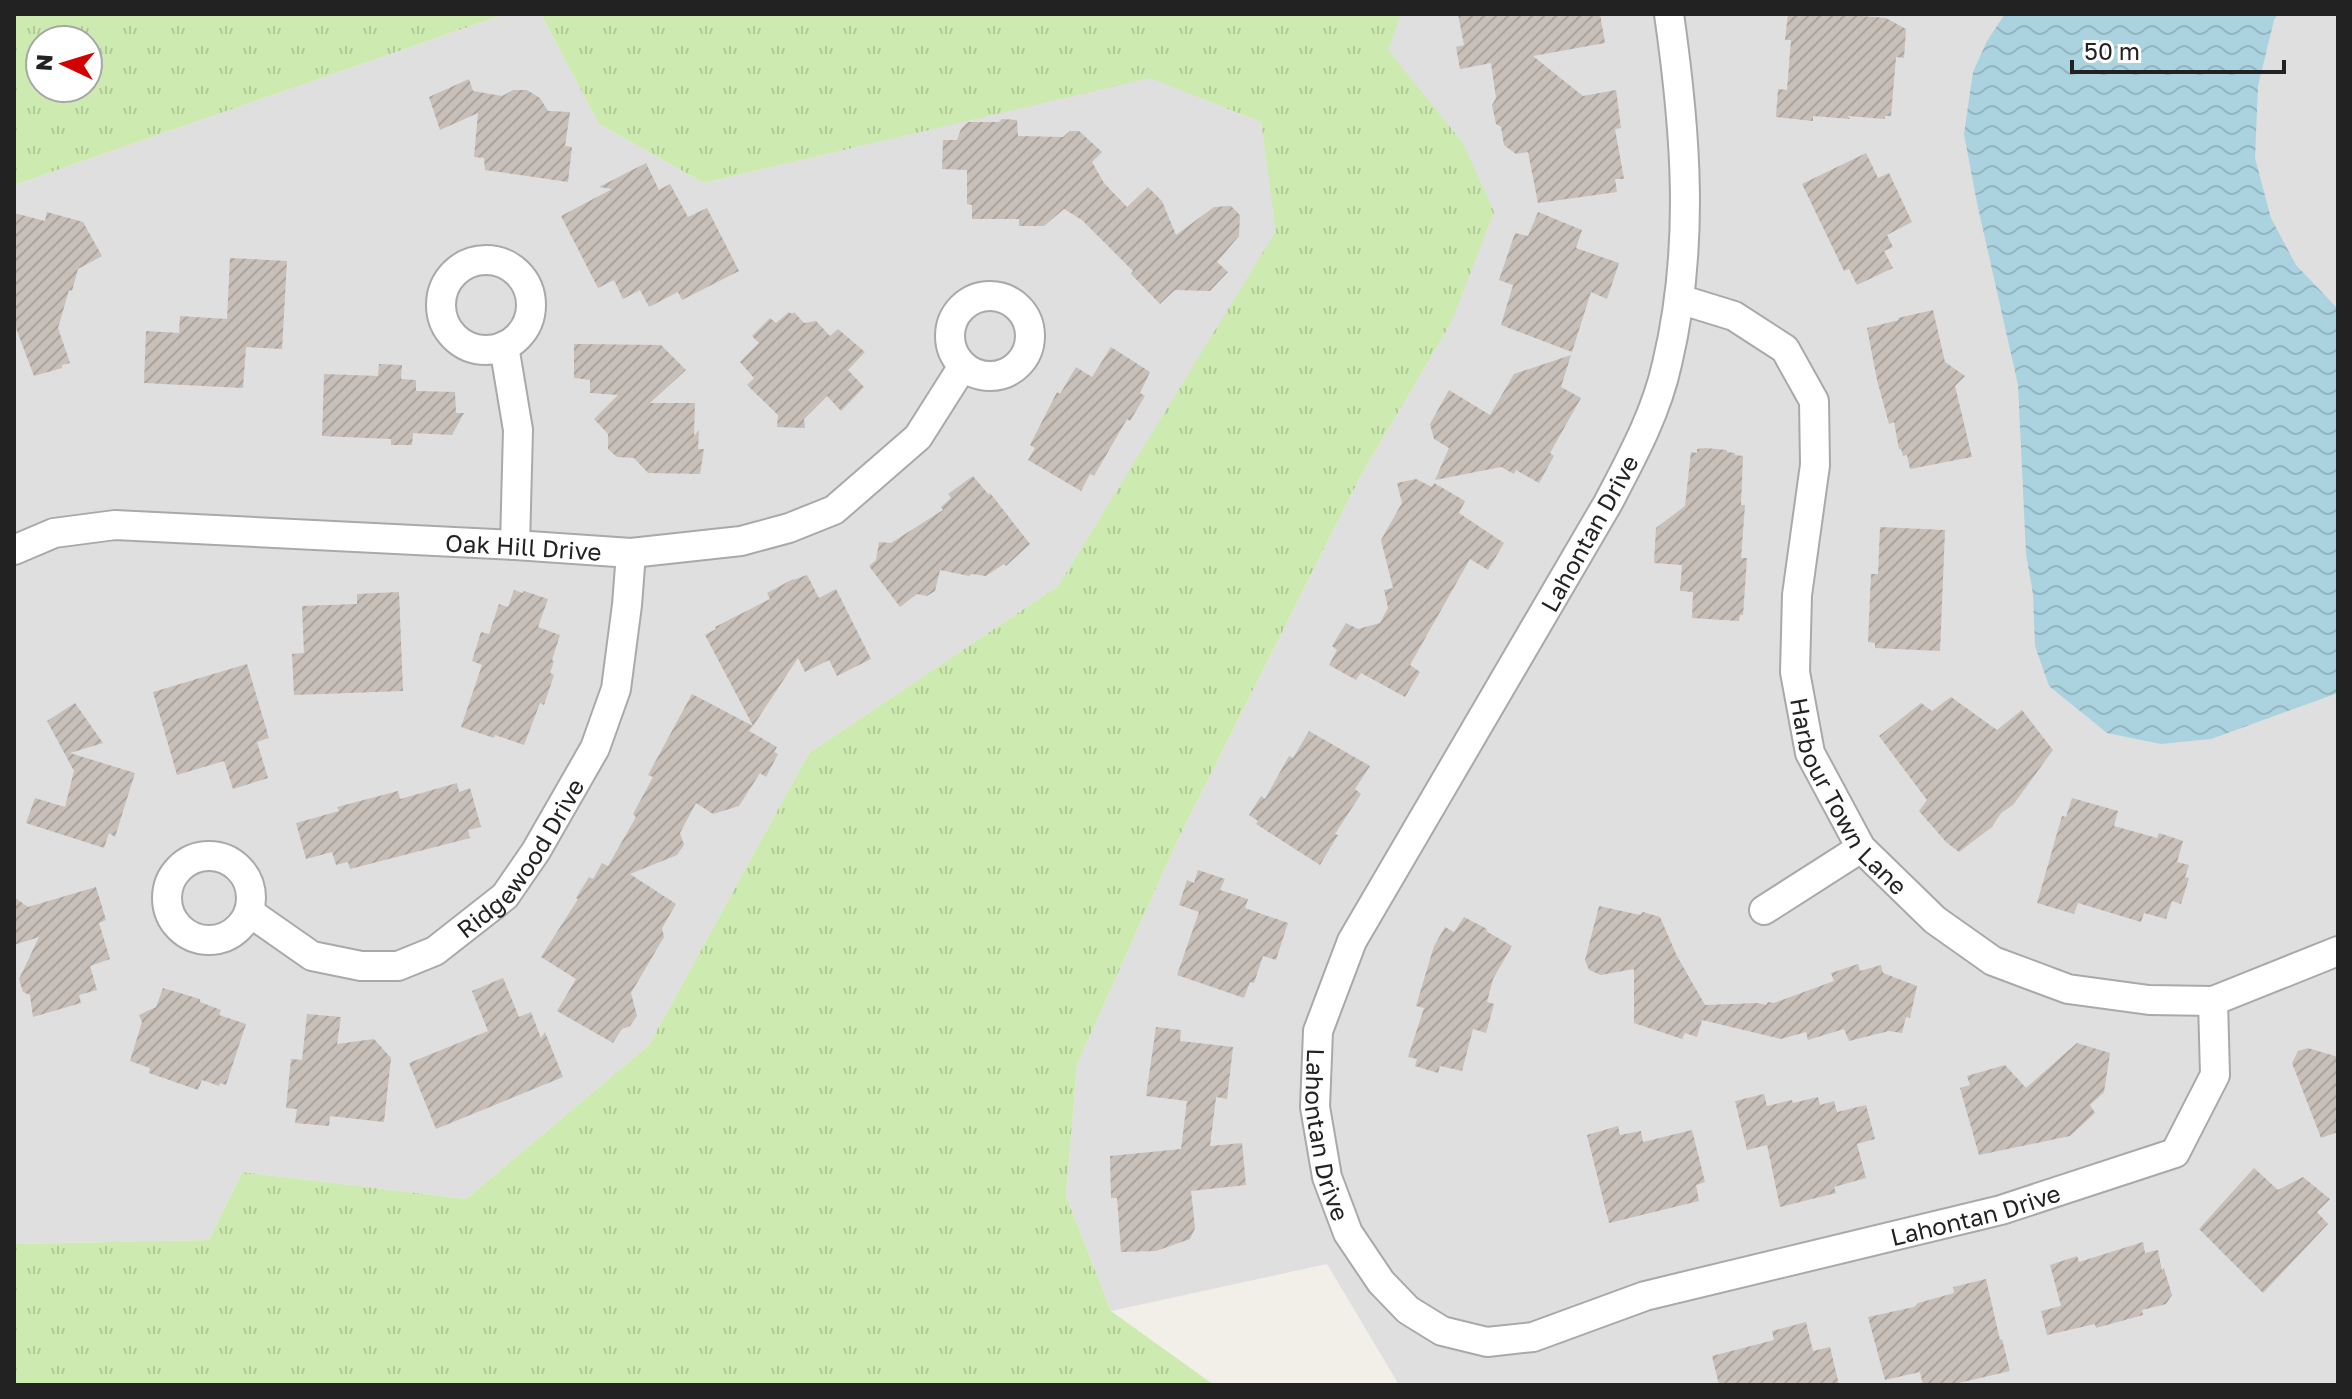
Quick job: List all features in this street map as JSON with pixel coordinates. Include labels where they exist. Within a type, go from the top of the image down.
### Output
[{"type":"street","name":"Lahontan Drive","points":[[1669,14],[1681,95],[1687,217],[1679,299],[1667,366],[1642,439],[1608,503],[1352,941],[1318,1031],[1315,1107],[1327,1177],[1348,1233],[1381,1282],[1408,1310],[1442,1331],[1487,1342],[1533,1337],[1645,1296],[2001,1210],[2175,1153],[2215,1075],[2213,1001]]},
{"type":"street","name":"Harbour Town Lane","points":[[1679,299],[1734,316],[1785,349],[1814,401],[1815,465],[1797,595],[1795,672],[1810,753],[1861,848],[1935,920],[1993,961],[2068,989],[2149,1000],[2213,1001],[2338,951]]},
{"type":"street","points":[[504,346],[518,430],[515,545]]},
{"type":"street","name":"Oak Hill Drive","points":[[14,550],[54,533],[115,525],[631,553],[741,541],[789,528],[834,510],[918,437],[963,366]]},
{"type":"street","name":"Ridgewood Drive","points":[[249,912],[312,956],[361,966],[398,966],[435,951],[505,896],[536,851],[595,748],[616,689],[631,553]]},
{"type":"street","points":[[1764,910],[1861,848]]},
{"type":"shaded area","points":[[505,14],[541,14],[599,124],[704,183],[1150,77],[1261,122],[1277,231],[1058,586],[809,753],[649,1045],[466,1199],[242,1172],[209,1240],[14,1244],[14,185]]},
{"type":"shaded area","points":[[1401,14],[2338,14],[2338,1385],[1399,1385],[1327,1264],[1111,1311],[1066,1196],[1077,1064],[1180,835],[1360,477],[1451,323],[1463,143],[1387,50]]},
{"type":"green space","points":[[14,14],[505,14],[14,185]]},
{"type":"green space","points":[[541,14],[1401,14],[1388,50],[1463,143],[1494,212],[1451,323],[1360,477],[1180,835],[1077,1064],[1066,1196],[1111,1311],[1214,1385],[14,1385],[14,1244],[209,1240],[242,1172],[466,1199],[649,1045],[809,753],[1058,586],[1276,231],[1261,122],[1150,78],[704,183],[599,124]]},
{"type":"water","points":[[2005,14],[2278,14],[2258,86],[2255,158],[2271,218],[2296,265],[2338,309],[2338,693],[2211,739],[2161,744],[2107,733],[2049,686],[2035,646],[2033,594],[2026,554],[2018,385],[1964,134],[1973,72],[1987,41]]},
{"type":"building","points":[[1458,14],[1600,14],[1605,43],[1533,56],[1583,96],[1616,90],[1621,128],[1615,129],[1624,179],[1615,179],[1617,192],[1538,203],[1528,152],[1516,154],[1504,145],[1501,127],[1496,124],[1492,105],[1496,98],[1491,63],[1460,69],[1456,47],[1464,45]]},
{"type":"building","points":[[1788,14],[1886,18],[1906,29],[1904,58],[1896,57],[1891,116],[1885,116],[1885,119],[1848,116],[1850,119],[1813,116],[1813,121],[1776,117],[1778,89],[1787,90],[1791,40],[1785,40]]},
{"type":"building","points":[[469,79],[473,91],[502,96],[513,90],[527,90],[540,98],[548,111],[570,112],[565,146],[572,147],[568,182],[485,170],[484,158],[474,157],[478,113],[440,130],[429,97]]},
{"type":"building","points":[[1002,119],[1017,120],[1018,136],[1063,137],[1070,131],[1079,131],[1102,152],[1092,162],[1104,183],[1127,207],[1148,187],[1162,201],[1176,235],[1214,207],[1231,206],[1240,215],[1239,236],[1217,262],[1228,272],[1210,291],[1175,290],[1160,304],[1131,274],[1133,271],[1082,220],[1064,209],[1044,226],[1019,226],[1019,219],[972,219],[972,205],[967,204],[967,170],[942,169],[943,140],[957,140],[968,122],[999,122]]},
{"type":"building","points":[[1866,153],[1878,178],[1889,173],[1912,222],[1887,235],[1893,247],[1884,251],[1893,268],[1857,285],[1849,269],[1844,271],[1802,184]]},
{"type":"building","points":[[646,163],[659,190],[670,184],[688,217],[707,208],[739,271],[682,300],[678,292],[649,307],[640,290],[623,299],[614,280],[598,288],[561,216],[612,189],[599,187]]},
{"type":"building","points":[[47,212],[83,222],[102,256],[78,269],[72,291],[69,290],[58,328],[70,363],[34,376],[14,323],[14,213],[45,221]]},
{"type":"building","points":[[1538,212],[1582,230],[1576,248],[1619,263],[1607,299],[1591,292],[1572,352],[1501,325],[1513,285],[1499,280],[1515,233],[1528,236]]},
{"type":"building","points":[[230,258],[287,261],[282,349],[246,347],[243,388],[144,383],[146,331],[179,333],[180,316],[227,319]]},
{"type":"building","points":[[1933,310],[1945,362],[1965,376],[1955,386],[1972,457],[1910,469],[1907,455],[1903,456],[1899,449],[1894,422],[1889,424],[1867,328]]},
{"type":"building","points":[[789,312],[794,312],[804,323],[816,321],[830,336],[838,329],[865,352],[848,370],[864,387],[841,411],[827,396],[804,419],[805,428],[777,427],[778,415],[747,385],[754,378],[740,362],[759,343],[752,336],[770,318],[776,323]]},
{"type":"building","points":[[574,344],[661,345],[686,370],[650,403],[695,403],[694,436],[699,430],[698,449],[704,449],[700,474],[648,473],[634,458],[617,457],[608,449],[608,434],[594,419],[618,395],[590,393],[590,380],[574,378]]},
{"type":"building","points":[[1111,347],[1150,372],[1140,393],[1145,396],[1130,421],[1127,419],[1094,476],[1090,474],[1081,491],[1028,460],[1035,448],[1030,445],[1057,392],[1060,394],[1076,367],[1092,377]]},
{"type":"building","points":[[1571,355],[1561,387],[1581,398],[1550,453],[1554,456],[1539,483],[1516,470],[1514,474],[1501,467],[1435,480],[1449,448],[1434,439],[1430,424],[1449,390],[1490,415],[1514,374]]},
{"type":"building","points":[[379,364],[402,365],[401,379],[416,380],[416,391],[455,392],[456,413],[464,413],[452,435],[413,433],[412,445],[391,445],[391,439],[322,436],[324,374],[378,376]]},
{"type":"building","points":[[1697,449],[1727,450],[1743,456],[1741,505],[1745,505],[1741,558],[1747,558],[1743,615],[1740,615],[1739,621],[1692,618],[1693,592],[1680,591],[1682,565],[1654,563],[1656,528],[1685,506],[1691,452],[1697,453]]},
{"type":"building","points":[[973,476],[1030,544],[1006,566],[1004,564],[986,576],[940,570],[935,591],[927,596],[917,594],[900,607],[869,566],[876,560],[879,542],[891,543],[943,510],[941,507],[951,498],[948,494]]},
{"type":"building","points":[[1416,479],[1432,487],[1434,483],[1465,501],[1459,513],[1504,543],[1488,570],[1470,559],[1410,665],[1420,672],[1405,697],[1361,673],[1356,680],[1329,665],[1337,650],[1332,646],[1346,623],[1358,629],[1380,623],[1388,608],[1384,590],[1393,588],[1381,540],[1402,503],[1397,483]]},
{"type":"building","points":[[1880,527],[1945,530],[1940,651],[1875,648],[1875,643],[1868,642],[1871,574],[1878,574]]},
{"type":"building","points":[[807,575],[819,598],[836,589],[871,659],[837,676],[829,660],[805,672],[798,658],[753,726],[705,635],[770,599],[767,593]]},
{"type":"building","points":[[514,590],[548,599],[538,627],[560,635],[550,673],[554,675],[544,705],[540,703],[524,745],[461,727],[482,665],[472,661],[481,632],[489,634],[499,604],[508,607]]},
{"type":"building","points":[[399,592],[403,691],[294,695],[292,654],[304,653],[302,606],[357,604],[357,594]]},
{"type":"building","points":[[247,664],[269,738],[257,742],[268,778],[233,789],[224,761],[177,775],[153,692]]},
{"type":"building","points":[[692,694],[753,726],[749,731],[777,747],[774,752],[778,754],[766,777],[760,773],[739,806],[713,814],[696,803],[680,833],[684,845],[677,855],[630,874],[676,904],[662,928],[664,937],[631,993],[637,1016],[630,1026],[622,1029],[613,1043],[557,1011],[576,979],[541,957],[589,877],[593,879],[602,863],[608,866],[636,817],[633,814],[653,777],[648,775]]},
{"type":"building","points":[[1951,697],[1997,730],[2022,710],[2053,750],[2013,805],[2001,813],[1992,827],[1959,852],[1919,811],[1927,800],[1879,736],[1921,703],[1932,711]]},
{"type":"building","points":[[75,703],[103,743],[70,753],[135,773],[115,837],[109,833],[104,848],[26,823],[35,798],[65,807],[74,771],[47,721]]},
{"type":"building","points":[[1309,731],[1370,766],[1355,789],[1361,794],[1335,834],[1338,835],[1320,865],[1256,824],[1258,821],[1249,815],[1261,796],[1265,799],[1289,756],[1293,758]]},
{"type":"building","points":[[457,783],[459,792],[470,788],[481,827],[468,830],[470,838],[350,869],[348,862],[336,865],[332,852],[306,859],[296,823],[339,811],[337,807],[398,791],[400,799]]},
{"type":"building","points":[[2072,798],[2118,811],[2114,826],[2157,838],[2159,833],[2183,841],[2177,862],[2189,865],[2185,877],[2189,878],[2181,904],[2172,901],[2166,919],[2144,913],[2141,922],[2078,903],[2074,914],[2037,903],[2062,816],[2066,817]]},
{"type":"building","points":[[1198,870],[1225,879],[1220,890],[1248,899],[1245,908],[1288,923],[1276,960],[1263,956],[1254,983],[1250,982],[1244,998],[1177,975],[1199,912],[1179,905],[1187,880],[1194,883]]},
{"type":"building","points":[[96,887],[106,920],[99,923],[110,959],[90,966],[97,990],[79,995],[81,1003],[33,1017],[30,995],[23,992],[19,979],[39,937],[14,945],[14,897],[28,907]]},
{"type":"building","points":[[1599,906],[1660,917],[1677,956],[1705,1005],[1766,1005],[1834,981],[1831,973],[1858,964],[1860,971],[1881,965],[1883,973],[1917,986],[1910,1018],[1906,1017],[1902,1033],[1889,1031],[1849,1041],[1844,1029],[1808,1040],[1806,1032],[1781,1039],[1702,1020],[1697,1037],[1685,1033],[1682,1039],[1634,1023],[1634,969],[1601,975],[1589,970],[1585,960]]},
{"type":"building","points":[[1464,917],[1512,946],[1493,979],[1487,1002],[1494,1004],[1486,1033],[1473,1029],[1462,1071],[1440,1066],[1438,1073],[1415,1066],[1417,1059],[1408,1057],[1424,1008],[1416,1006],[1434,946],[1445,927],[1454,932]]},
{"type":"building","points":[[503,978],[519,1017],[531,1012],[541,1038],[545,1032],[563,1077],[436,1129],[409,1063],[488,1031],[472,991]]},
{"type":"building","points":[[163,988],[200,999],[200,1002],[221,1010],[219,1015],[246,1024],[226,1085],[220,1083],[219,1086],[202,1080],[198,1090],[149,1073],[150,1068],[130,1061],[142,1022],[139,1015],[156,1007]]},
{"type":"building","points":[[307,1014],[341,1017],[337,1044],[374,1039],[391,1058],[384,1122],[330,1116],[329,1126],[295,1123],[297,1109],[286,1108],[291,1059],[302,1060]]},
{"type":"building","points":[[1156,1027],[1181,1030],[1180,1041],[1233,1047],[1227,1099],[1216,1097],[1210,1146],[1242,1143],[1246,1185],[1191,1191],[1195,1228],[1190,1239],[1156,1251],[1121,1252],[1117,1198],[1111,1198],[1110,1156],[1181,1149],[1187,1101],[1146,1096]]},
{"type":"building","points":[[2077,1043],[2110,1053],[2104,1092],[2090,1105],[2095,1113],[2070,1136],[1979,1155],[1960,1088],[1970,1085],[1967,1076],[2005,1065],[2026,1088]]},
{"type":"building","points":[[2308,1048],[2338,1057],[2338,1132],[2321,1138],[2292,1063],[2298,1051]]},
{"type":"building","points":[[1764,1094],[1767,1106],[1818,1097],[1820,1105],[1834,1101],[1837,1112],[1866,1105],[1875,1139],[1857,1144],[1866,1178],[1834,1187],[1836,1193],[1780,1207],[1767,1145],[1747,1150],[1735,1101]]},
{"type":"building","points":[[1618,1126],[1620,1135],[1641,1131],[1643,1142],[1692,1130],[1705,1182],[1696,1185],[1699,1201],[1609,1223],[1587,1135]]},
{"type":"building","points":[[2254,1168],[2278,1190],[2303,1177],[2330,1199],[2317,1212],[2328,1224],[2263,1293],[2199,1229]]},
{"type":"building","points":[[2143,1242],[2145,1253],[2158,1250],[2162,1271],[2164,1268],[2172,1295],[2166,1304],[2142,1310],[2143,1315],[2096,1328],[2095,1324],[2047,1335],[2041,1311],[2061,1306],[2050,1265],[2077,1256],[2079,1262]]},
{"type":"building","points":[[1986,1279],[2010,1371],[1950,1385],[1923,1385],[1920,1372],[1885,1380],[1868,1317],[1914,1307],[1918,1303],[1954,1293],[1953,1287]]},
{"type":"building","points":[[1806,1322],[1813,1351],[1830,1347],[1839,1385],[1719,1385],[1712,1356],[1774,1340],[1772,1331]]}]
